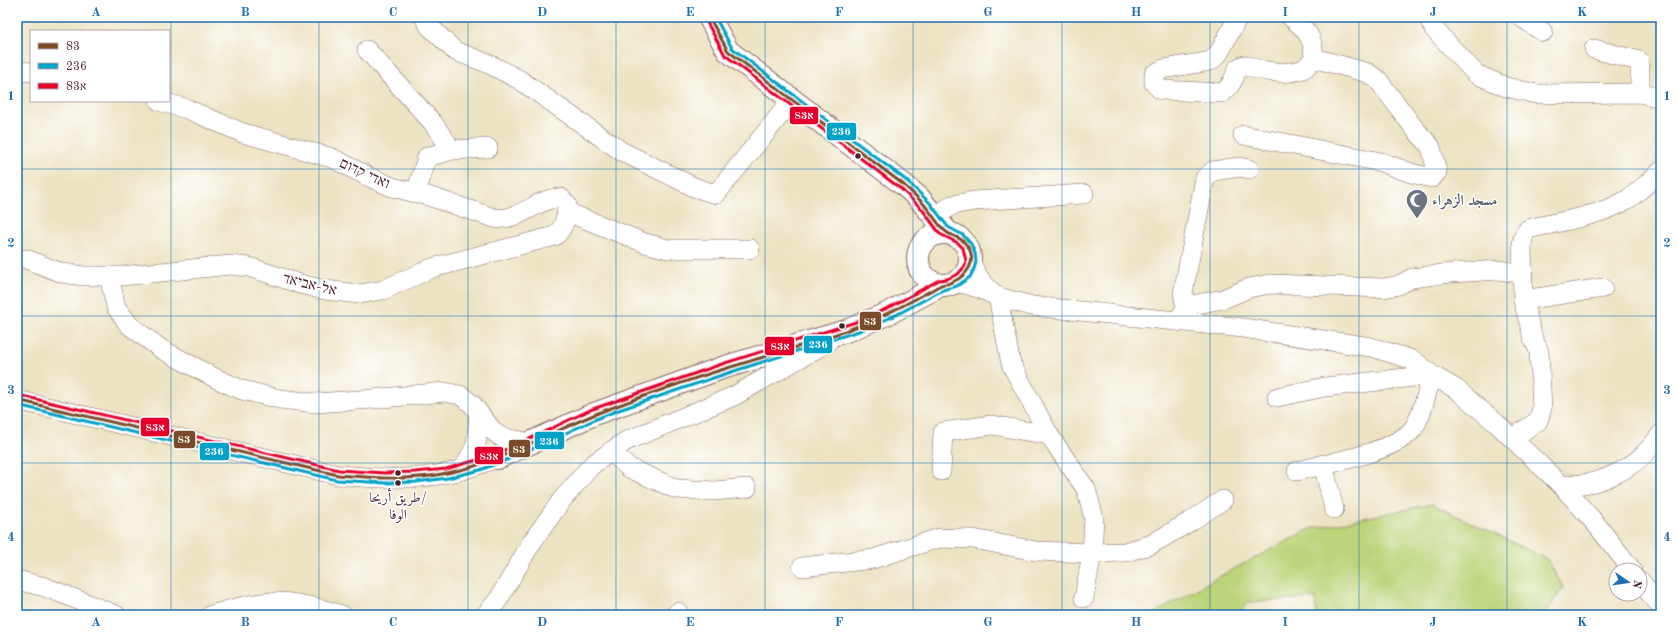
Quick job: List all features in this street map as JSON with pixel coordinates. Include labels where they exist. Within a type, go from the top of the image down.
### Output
[{"type":"main road","points":[[497,458],[594,414],[722,368],[846,331],[949,284],[964,276],[969,269],[970,260],[967,246],[962,239],[941,226],[919,198],[886,171],[728,51],[709,17]]},
{"type":"main road","points":[[886,171],[900,186],[913,206],[923,234],[920,254],[911,287],[902,301],[889,312]]},
{"type":"main road","points":[[941,226],[940,233],[927,240],[920,254],[920,271],[925,278],[933,283],[949,284]]},
{"type":"street","points":[[424,17],[430,27],[455,51],[489,64],[520,80],[621,151],[696,188],[716,194],[792,100]]},
{"type":"street","points":[[1238,17],[1219,53],[1211,61],[1163,69],[1154,74],[1154,83],[1161,90],[1222,93],[1228,89],[1238,68],[1244,66],[1281,73],[1304,69],[1314,58],[1314,47],[1308,32],[1291,17]]},
{"type":"street","points":[[1428,17],[1434,29],[1476,74],[1506,87],[1536,94],[1640,93],[1660,97]]},
{"type":"street","points":[[1521,17],[1543,32]]},
{"type":"street","points":[[1594,49],[1639,61],[1640,93]]},
{"type":"street","points":[[367,50],[432,123],[452,150]]},
{"type":"street","points":[[1243,135],[1381,162],[1411,173],[1432,178],[1437,172],[1431,147],[1415,129],[1378,80],[1368,73],[1314,58]]},
{"type":"street","points":[[17,71],[30,72]]},
{"type":"street","name":"ואדי קדום","points":[[162,102],[187,109],[244,133],[332,158],[392,187],[459,206],[494,218],[504,220],[517,216],[554,198],[561,198],[567,208],[645,243],[668,249],[750,249]]},
{"type":"street","points":[[416,193],[427,157],[452,150],[488,148]]},
{"type":"street","points":[[1182,314],[1183,293],[1205,178],[1213,171],[1239,167],[1249,169]]},
{"type":"street","points":[[1512,438],[1538,421],[1542,408],[1539,351],[1533,338],[1523,300],[1522,244],[1524,236],[1528,229],[1597,213],[1627,200],[1641,190],[1661,171]]},
{"type":"street","points":[[941,226],[952,205],[974,201],[1084,194]]},
{"type":"street","name":"אל-אביאד","points":[[26,259],[62,273],[84,276],[109,276],[231,265],[249,267],[300,284],[326,290],[359,294],[383,290],[432,268],[555,236],[562,229],[567,208]]},
{"type":"street","points":[[970,260],[976,276],[984,286],[998,297],[1011,364],[1049,435],[1086,489],[1094,518],[1092,553],[1084,598]]},
{"type":"street","points":[[1182,314],[1192,305],[1222,299],[1249,288],[1270,284],[1384,288],[1399,285],[1412,278],[1451,273],[1499,270],[1523,274]]},
{"type":"street","points":[[109,276],[116,307],[129,325],[161,349],[215,378],[242,390],[280,399],[316,403],[444,392],[460,395],[472,404],[479,415],[493,431],[501,437],[531,443]]},
{"type":"street","points":[[949,284],[981,289],[998,297],[1032,306],[1182,314],[1243,328],[1371,347],[1412,360],[1432,375],[1456,389],[1512,438],[1562,486],[1596,524],[1626,562]]},
{"type":"street","points":[[1523,300],[1603,288]]},
{"type":"street","points":[[485,615],[498,600],[532,542],[561,501],[592,465],[626,441],[734,396],[846,331]]},
{"type":"street","points":[[1277,397],[1325,387],[1432,375]]},
{"type":"street","points":[[1297,470],[1387,447],[1412,431],[1420,416],[1432,375]]},
{"type":"street","points":[[17,400],[338,475],[374,479],[400,479],[437,475],[462,470],[497,458]]},
{"type":"street","points":[[462,470],[476,445],[479,415]]},
{"type":"street","points":[[941,470],[943,432],[992,424],[1049,435]]},
{"type":"street","points":[[1562,486],[1597,482],[1627,469],[1659,442]]},
{"type":"street","points":[[611,451],[629,468],[676,489],[714,491],[747,488]]},
{"type":"street","points":[[1323,464],[1334,509]]},
{"type":"street","points":[[802,567],[873,559],[915,544],[939,538],[973,539],[1036,551],[1092,553],[1125,552],[1150,545],[1223,500]]},
{"type":"street","points":[[17,580],[44,587],[116,615]]},
{"type":"street","points":[[1648,591],[1661,607]]},
{"type":"street","points":[[211,615],[246,605],[273,602],[302,605],[342,615]]},
{"type":"green space","points":[[1432,504],[1547,559],[1563,587],[1545,615],[1317,615],[1315,598],[1249,602],[1238,615],[1152,615],[1209,582],[1310,529]]},
{"type":"transit line","name":"83","points":[[17,400],[338,475],[392,478],[433,476],[469,468],[490,461],[511,453],[593,415],[662,389],[816,341],[869,322],[911,302],[941,285],[963,276],[971,264],[969,250],[964,242],[945,231],[924,204],[904,185],[728,51],[709,17]]},
{"type":"transit line","name":"236","points":[[17,405],[337,480],[385,483],[416,482],[448,478],[480,470],[514,457],[616,411],[859,331],[896,315],[943,290],[957,286],[970,277],[976,262],[975,253],[971,244],[963,235],[948,227],[929,202],[907,181],[732,48],[715,17]]},
{"type":"transit line","name":"83א","points":[[18,395],[339,470],[385,473],[446,469],[510,448],[590,410],[722,364],[856,322],[892,306],[939,280],[947,279],[958,274],[965,266],[966,261],[963,248],[958,243],[940,234],[922,209],[901,189],[725,55],[705,19]]},
{"type":"place","name":"مسجد الزهراء","points":[[1417,220]]},
{"type":"place","name":"طريق أريحا/ الوفا","points":[[398,483]]}]
